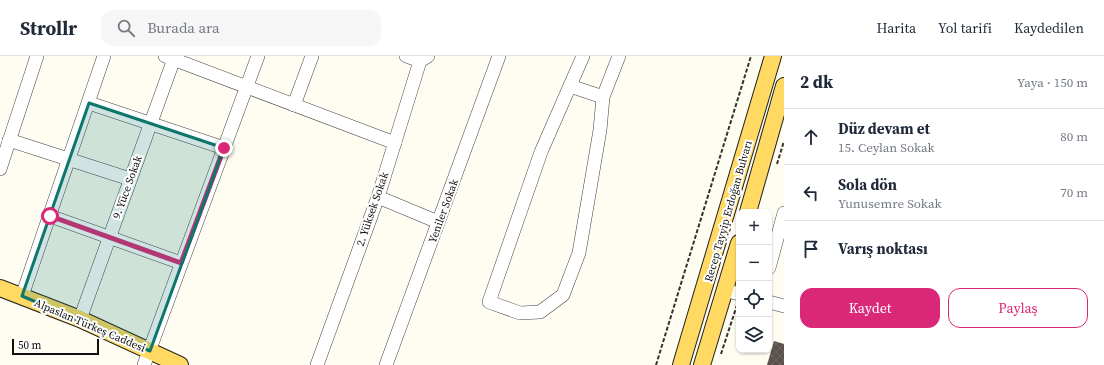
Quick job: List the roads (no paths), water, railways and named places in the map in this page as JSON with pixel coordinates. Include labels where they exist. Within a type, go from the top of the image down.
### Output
[{"type":"main road","name":"Recep Tayyip Erdoğan Bulvarı","points":[[681,365],[772,56]]},
{"type":"main road","name":"Recep Tayyip Erdoğan Bulvarı","points":[[749,209],[784,86]]},
{"type":"main road","name":"Recep Tayyip Erdoğan Bulvarı","points":[[702,365],[732,292],[739,245]]},
{"type":"main road","name":"Alpaslan Türkeş Caddesi","points":[[0,288],[80,318],[147,358],[180,365]]},
{"type":"street","points":[[0,169],[37,56]]},
{"type":"street","points":[[22,296],[104,56]]},
{"type":"street","points":[[147,358],[258,56]]},
{"type":"street","points":[[294,105],[312,56]]},
{"type":"street","points":[[406,56],[423,58]]},
{"type":"street","name":"Yeniler Sokak","points":[[386,365],[499,56]]},
{"type":"street","points":[[583,56],[541,152],[489,302],[520,313],[540,312],[562,295],[576,260],[600,130],[603,97],[619,56]]},
{"type":"street","points":[[171,57],[395,143]]},
{"type":"street","name":"9. Yüce Sokak","points":[[80,318],[150,123],[171,57]]},
{"type":"street","name":"2. Yüksek Sokak","points":[[317,365],[378,197],[423,58]]},
{"type":"street","points":[[570,86],[603,97]]},
{"type":"street","points":[[89,103],[224,148]]},
{"type":"street","points":[[10,140],[130,179]]},
{"type":"street","points":[[378,197],[438,222]]},
{"type":"street","points":[[772,257],[784,213]]},
{"type":"street","points":[[50,216],[181,263]]},
{"type":"street","points":[[772,303],[784,306]]}]
